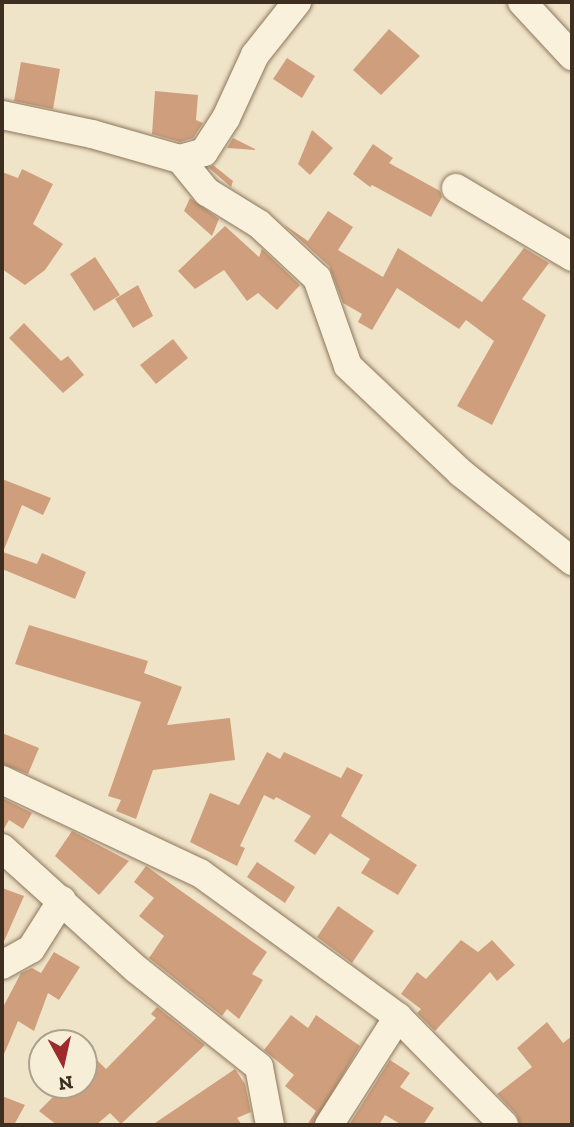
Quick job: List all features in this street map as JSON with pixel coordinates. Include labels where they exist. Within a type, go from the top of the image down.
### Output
[{"type":"street","points":[[2,115],[92,134],[180,159],[204,152],[226,118],[256,55],[297,2]]},
{"type":"street","points":[[522,2],[572,56]]},
{"type":"street","points":[[180,159],[207,192],[259,224],[317,278],[348,366],[461,473],[572,561]]},
{"type":"street","points":[[456,188],[572,257]]},
{"type":"street","points":[[2,780],[200,873],[398,1017],[504,1125]]},
{"type":"street","points":[[2,848],[136,968],[259,1066],[270,1125]]},
{"type":"street","points":[[2,965],[31,949],[62,900]]},
{"type":"street","points":[[329,1125],[398,1017]]},
{"type":"building","points":[[389,29],[420,56],[381,95],[353,70]]},
{"type":"building","points":[[287,58],[315,76],[302,98],[273,79]]},
{"type":"building","points":[[21,62],[60,69],[53,109],[14,101]]},
{"type":"building","points":[[155,91],[198,95],[196,120],[203,123],[193,138],[180,142],[152,134]]},
{"type":"building","points":[[312,130],[333,148],[310,175],[298,164]]},
{"type":"building","points":[[233,138],[255,149],[255,150],[227,148]]},
{"type":"building","points":[[373,144],[393,158],[389,163],[440,191],[442,197],[431,217],[372,185],[370,187],[353,174]]},
{"type":"building","points":[[213,165],[233,181],[231,187],[209,168]]},
{"type":"building","points":[[22,169],[53,184],[33,224],[63,244],[45,270],[25,285],[2,269],[2,172],[18,178]]},
{"type":"building","points":[[190,198],[219,219],[212,236],[184,211]]},
{"type":"building","points":[[328,211],[353,227],[338,250],[383,277],[398,248],[482,302],[524,248],[549,263],[522,299],[546,315],[492,425],[457,406],[494,341],[466,320],[459,329],[397,288],[372,330],[358,322],[362,314],[343,303],[329,266],[283,224],[308,241]]},
{"type":"building","points":[[225,226],[259,257],[262,249],[300,285],[277,310],[258,293],[247,301],[224,270],[195,289],[178,271]]},
{"type":"building","points":[[95,257],[120,295],[94,311],[70,274]]},
{"type":"building","points":[[138,285],[153,316],[133,328],[115,299]]},
{"type":"building","points":[[24,323],[61,361],[68,356],[84,375],[63,393],[9,338]]},
{"type":"building","points":[[173,339],[188,358],[156,384],[140,365]]},
{"type":"building","points":[[2,479],[51,498],[43,515],[22,505],[3,552],[37,564],[42,553],[86,572],[75,599],[2,569]]},
{"type":"building","points":[[29,625],[148,661],[144,673],[182,687],[167,725],[230,718],[235,760],[153,770],[136,819],[116,811],[121,800],[108,796],[141,702],[15,664]]},
{"type":"building","points":[[2,733],[39,748],[28,774],[2,764]]},
{"type":"building","points":[[267,752],[280,759],[284,752],[341,778],[347,767],[363,775],[341,816],[417,865],[398,895],[361,873],[370,859],[330,833],[315,855],[294,841],[311,816],[276,797],[274,800],[264,795],[240,846],[245,848],[237,866],[190,842],[210,793],[239,805]]},
{"type":"building","points":[[2,798],[32,813],[23,829],[9,820],[2,832]]},
{"type":"building","points":[[72,831],[129,861],[99,895],[55,856]]},
{"type":"building","points":[[257,862],[295,887],[285,903],[247,877]]},
{"type":"building","points":[[146,866],[267,952],[252,974],[263,980],[239,1019],[227,1009],[222,1016],[149,958],[164,936],[139,916],[154,898],[134,882]]},
{"type":"building","points":[[2,888],[24,896],[2,946]]},
{"type":"building","points":[[338,906],[374,931],[352,963],[317,937]]},
{"type":"building","points":[[461,940],[478,952],[492,940],[515,965],[497,981],[490,972],[435,1031],[417,1013],[421,1009],[401,994],[417,972],[426,979]]},
{"type":"building","points":[[54,952],[80,967],[59,1000],[48,993],[35,1029],[18,1021],[2,1059],[2,1009],[21,973],[32,968],[41,973]]},
{"type":"building","points":[[157,1007],[205,1045],[121,1124],[110,1113],[96,1125],[57,1125],[39,1111],[51,1099],[98,1099],[98,1061],[106,1069],[156,1018],[151,1014]]},
{"type":"building","points":[[291,1015],[308,1028],[316,1015],[360,1046],[313,1125],[307,1125],[316,1111],[285,1086],[294,1075],[264,1050]]},
{"type":"building","points":[[547,1022],[563,1043],[572,1036],[572,1125],[520,1125],[516,1114],[497,1094],[532,1067],[517,1048]]},
{"type":"building","points":[[390,1060],[410,1073],[400,1087],[434,1108],[423,1125],[402,1125],[385,1115],[379,1125],[349,1125]]},
{"type":"building","points":[[235,1069],[245,1084],[251,1112],[237,1118],[242,1125],[152,1125]]},
{"type":"building","points":[[2,1096],[25,1105],[14,1125],[2,1125]]}]
